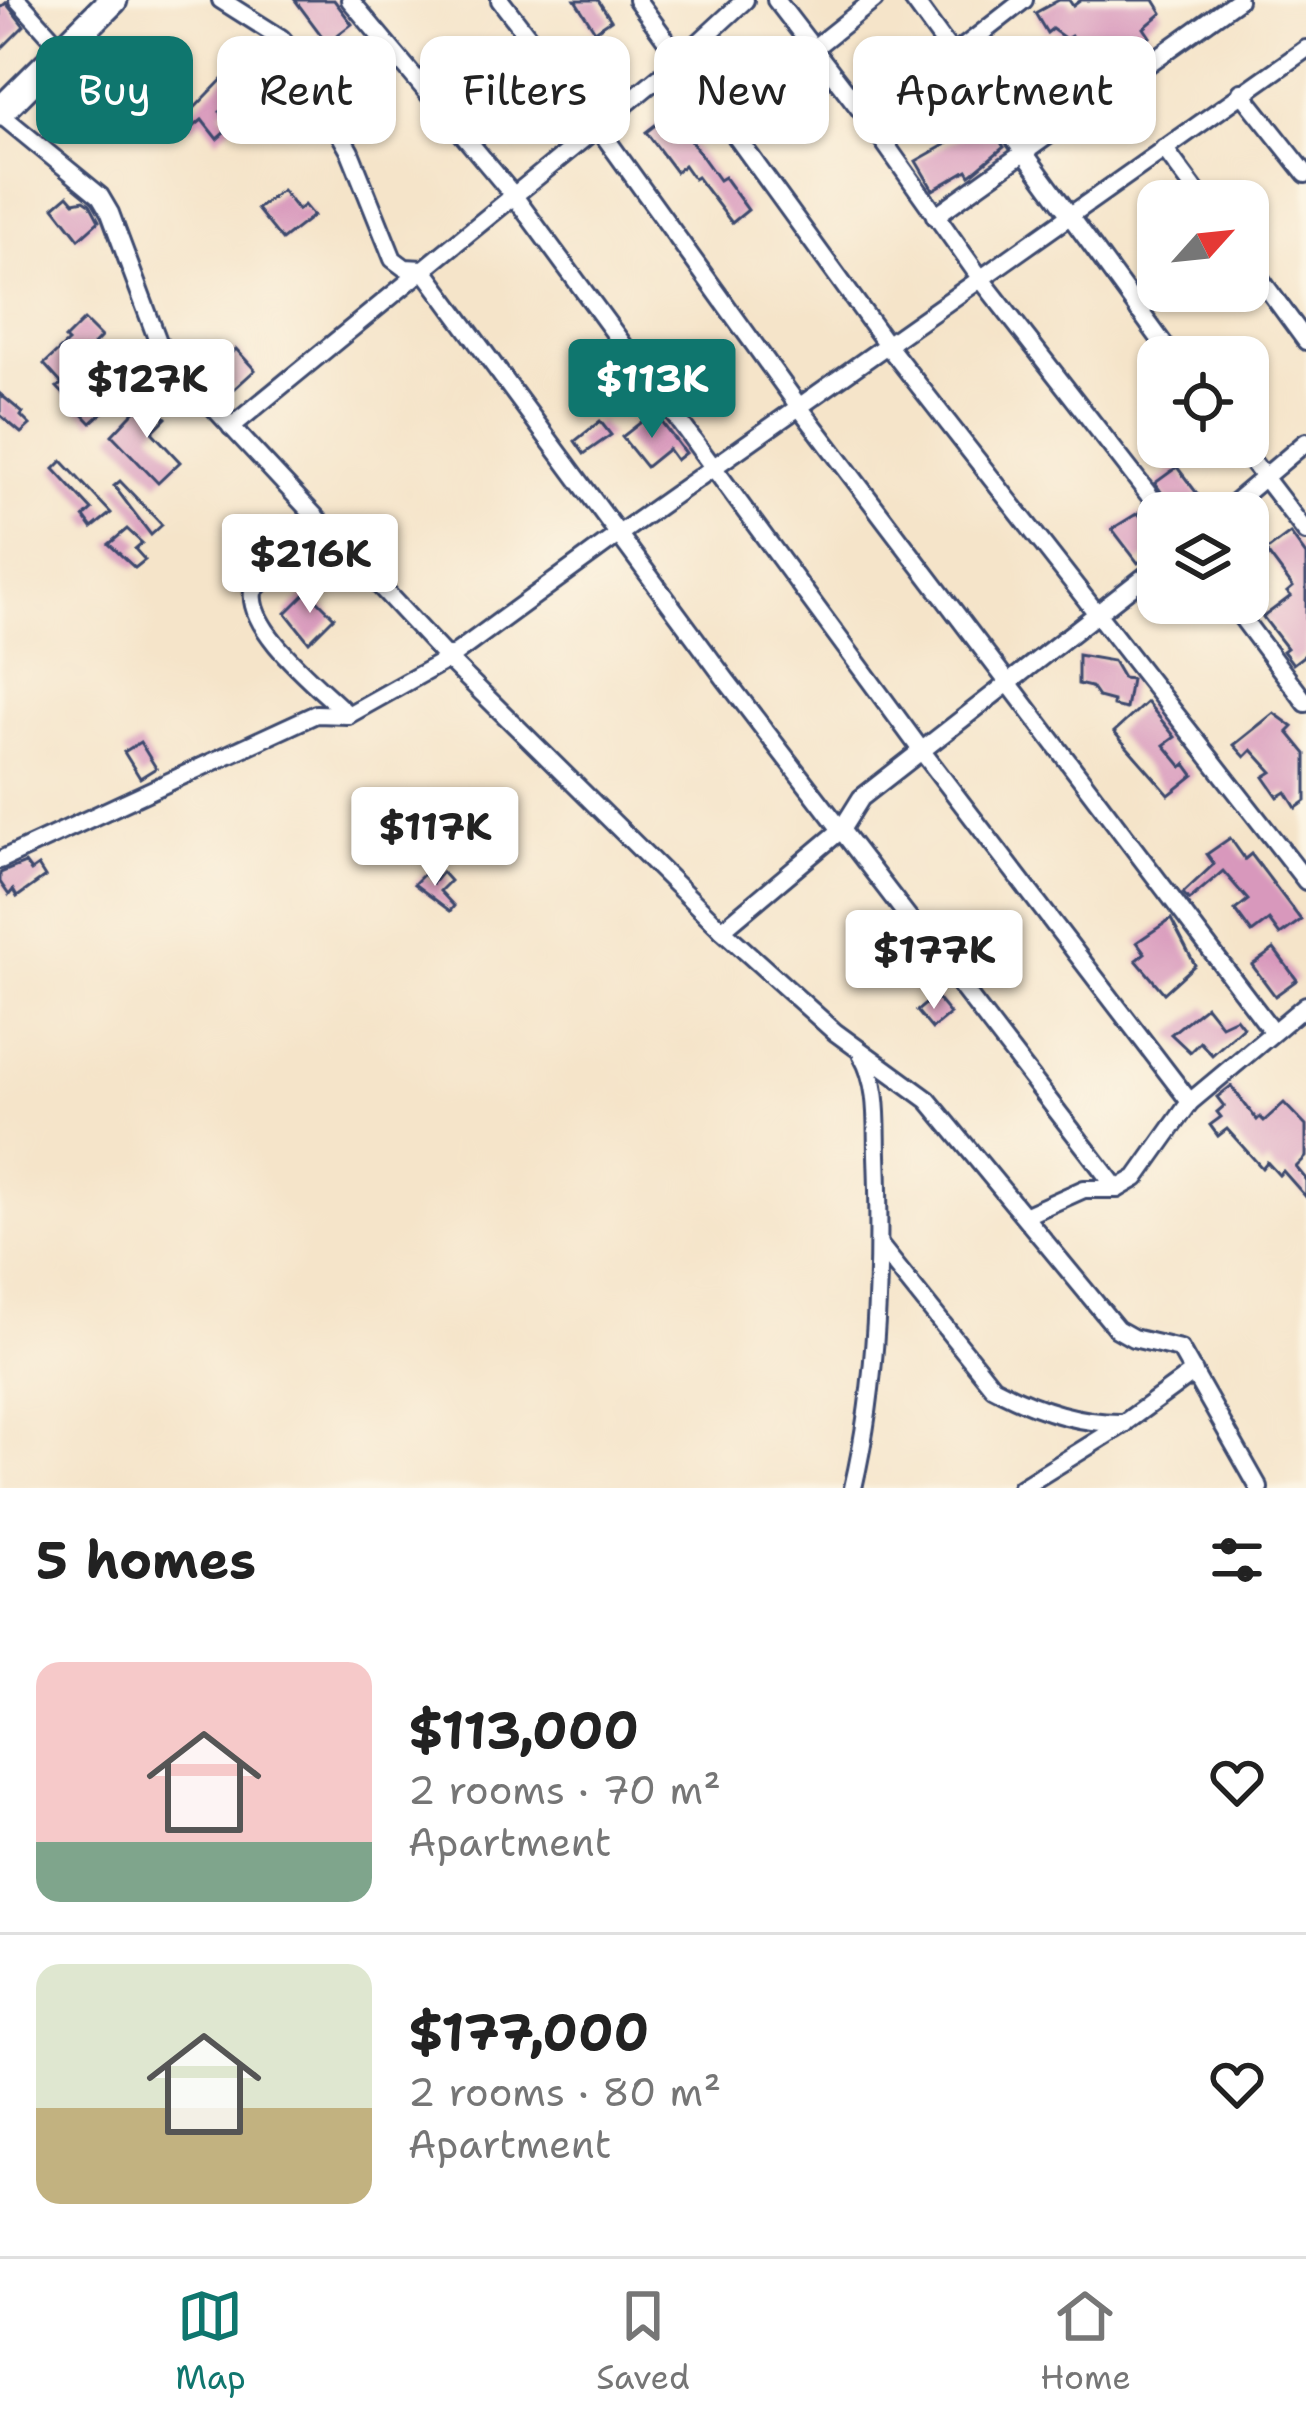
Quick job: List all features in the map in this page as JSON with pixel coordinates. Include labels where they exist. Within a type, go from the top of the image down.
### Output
[{"type":"highway","points":[[77,36],[113,0]]},
{"type":"highway","points":[[0,113],[36,77]]},
{"type":"street","points":[[18,0],[50,36]]},
{"type":"street","points":[[221,0],[294,52],[350,152],[392,259],[405,268],[423,269]]},
{"type":"street","points":[[350,0],[514,196],[921,750],[1190,1102]]},
{"type":"street","points":[[500,0],[528,36]]},
{"type":"street","points":[[637,0],[665,36]]},
{"type":"street","points":[[706,36],[745,0]]},
{"type":"street","points":[[776,0],[804,36]]},
{"type":"street","points":[[829,36],[874,0]]},
{"type":"street","points":[[913,0],[938,36]]},
{"type":"street","points":[[979,36],[1024,0]]},
{"type":"street","points":[[935,216],[1238,0]]},
{"type":"street","points":[[0,860],[316,714],[348,715],[448,659],[1306,49]]},
{"type":"street","points":[[829,68],[853,100]]},
{"type":"street","points":[[630,100],[654,80]]},
{"type":"street","points":[[1241,92],[1306,174]]},
{"type":"street","points":[[0,113],[100,196],[159,344],[231,427],[448,659],[722,930],[858,1050],[928,1100],[1117,1329],[1133,1338],[1177,1346],[1259,1488]]},
{"type":"street","points":[[231,427],[576,144]]},
{"type":"street","points":[[610,144],[800,408],[1273,1032]]},
{"type":"street","points":[[744,144],[888,346],[1306,881]]},
{"type":"street","points":[[885,144],[981,279],[1147,492]]},
{"type":"street","points":[[1016,144],[1137,308]]},
{"type":"street","points":[[1164,148],[1188,180]]},
{"type":"street","points":[[423,269],[841,830],[1117,1189]]},
{"type":"street","points":[[1269,291],[1306,341]]},
{"type":"street","points":[[1246,492],[1306,442]]},
{"type":"street","points":[[1257,468],[1306,532]]},
{"type":"street","points":[[318,522],[253,591],[251,604],[265,631],[348,715]]},
{"type":"street","points":[[722,930],[841,830],[861,799],[1137,582]]},
{"type":"street","points":[[1247,624],[1306,703]]},
{"type":"street","points":[[1026,1215],[1084,1190],[1117,1189],[1136,1178],[1190,1102],[1306,1005]]},
{"type":"street","points":[[853,1488],[862,1448],[880,1246],[874,1096],[858,1050]]},
{"type":"street","points":[[880,1246],[993,1387],[1073,1419],[1124,1423]]},
{"type":"street","points":[[1021,1488],[1194,1372]]},
{"type":"building","points":[[295,0],[334,0],[352,24],[336,36],[322,36]]},
{"type":"building","points":[[575,0],[598,0],[611,20],[595,31]]},
{"type":"building","points":[[1059,0],[1069,0],[1073,6],[1081,0],[1154,0],[1162,13],[1144,28],[1149,36],[1062,36],[1052,29],[1047,33],[1035,13]]},
{"type":"building","points":[[6,3],[24,26],[0,50],[0,8]]},
{"type":"building","points":[[217,85],[217,139],[202,120],[193,127],[193,110]]},
{"type":"building","points":[[655,144],[693,144],[748,210],[732,223],[684,165],[676,172]]},
{"type":"building","points":[[946,144],[1004,147],[970,175],[967,170],[933,190],[916,161]]},
{"type":"building","points":[[282,190],[298,210],[304,205],[313,216],[282,240],[257,209]]},
{"type":"building","points":[[68,195],[74,202],[90,204],[99,221],[79,239],[54,207]]},
{"type":"building","points":[[84,320],[101,337],[80,359],[118,399],[91,423],[57,387],[62,384],[44,364]]},
{"type":"building","points":[[236,349],[255,370],[234,389],[215,367]]},
{"type":"building","points":[[0,394],[30,425],[21,433],[0,415]]},
{"type":"building","points":[[147,398],[166,418],[152,432],[180,462],[158,483],[112,435]]},
{"type":"building","points":[[654,412],[685,453],[676,460],[668,449],[646,467],[622,437]]},
{"type":"building","points":[[600,421],[611,435],[584,454],[575,441]]},
{"type":"building","points":[[62,461],[111,513],[92,528],[84,517],[92,510],[54,469]]},
{"type":"building","points":[[1178,468],[1196,492],[1161,492],[1155,483]]},
{"type":"building","points":[[120,481],[162,525],[151,535],[114,486]]},
{"type":"building","points":[[1137,514],[1137,562],[1112,529]]},
{"type":"building","points":[[127,529],[142,543],[135,549],[145,560],[135,568],[109,544]]},
{"type":"building","points":[[1290,533],[1306,555],[1306,654],[1293,664],[1268,624],[1269,612],[1291,596],[1287,592],[1293,587],[1269,549]]},
{"type":"building","points":[[308,591],[334,617],[309,642],[286,613]]},
{"type":"building","points":[[1078,655],[1113,661],[1123,678],[1131,679],[1126,709],[1078,684]]},
{"type":"building","points":[[1147,702],[1175,737],[1164,745],[1194,775],[1169,795],[1114,732]]},
{"type":"building","points":[[1274,713],[1293,727],[1288,732],[1306,754],[1306,801],[1296,808],[1286,792],[1278,797],[1264,777],[1272,772],[1252,750],[1245,757],[1234,745]]},
{"type":"building","points":[[140,742],[156,768],[140,778],[124,752]]},
{"type":"building","points":[[1230,838],[1245,859],[1251,854],[1301,920],[1280,935],[1269,920],[1252,933],[1235,910],[1248,900],[1223,871],[1189,900],[1183,893],[1214,864],[1207,854]]},
{"type":"building","points":[[25,863],[31,871],[38,866],[45,877],[17,897],[13,890],[9,895],[0,873]]},
{"type":"building","points":[[442,872],[450,881],[440,891],[454,906],[450,911],[414,884],[424,874],[433,883]]},
{"type":"building","points":[[1171,919],[1195,965],[1164,993],[1136,960],[1145,953],[1137,942]]},
{"type":"building","points":[[1274,949],[1297,980],[1275,996],[1252,965]]},
{"type":"building","points":[[935,996],[950,1014],[932,1029],[917,1011]]},
{"type":"building","points":[[1206,1006],[1221,1025],[1236,1018],[1243,1027],[1212,1055],[1200,1042],[1190,1052],[1171,1034]]},
{"type":"building","points":[[1231,1086],[1257,1120],[1264,1121],[1284,1103],[1306,1126],[1306,1157],[1296,1167],[1306,1179],[1306,1197],[1283,1171],[1279,1175],[1267,1162],[1262,1168],[1227,1129],[1218,1136],[1210,1125],[1221,1117],[1217,1112],[1224,1106],[1217,1097]]}]
